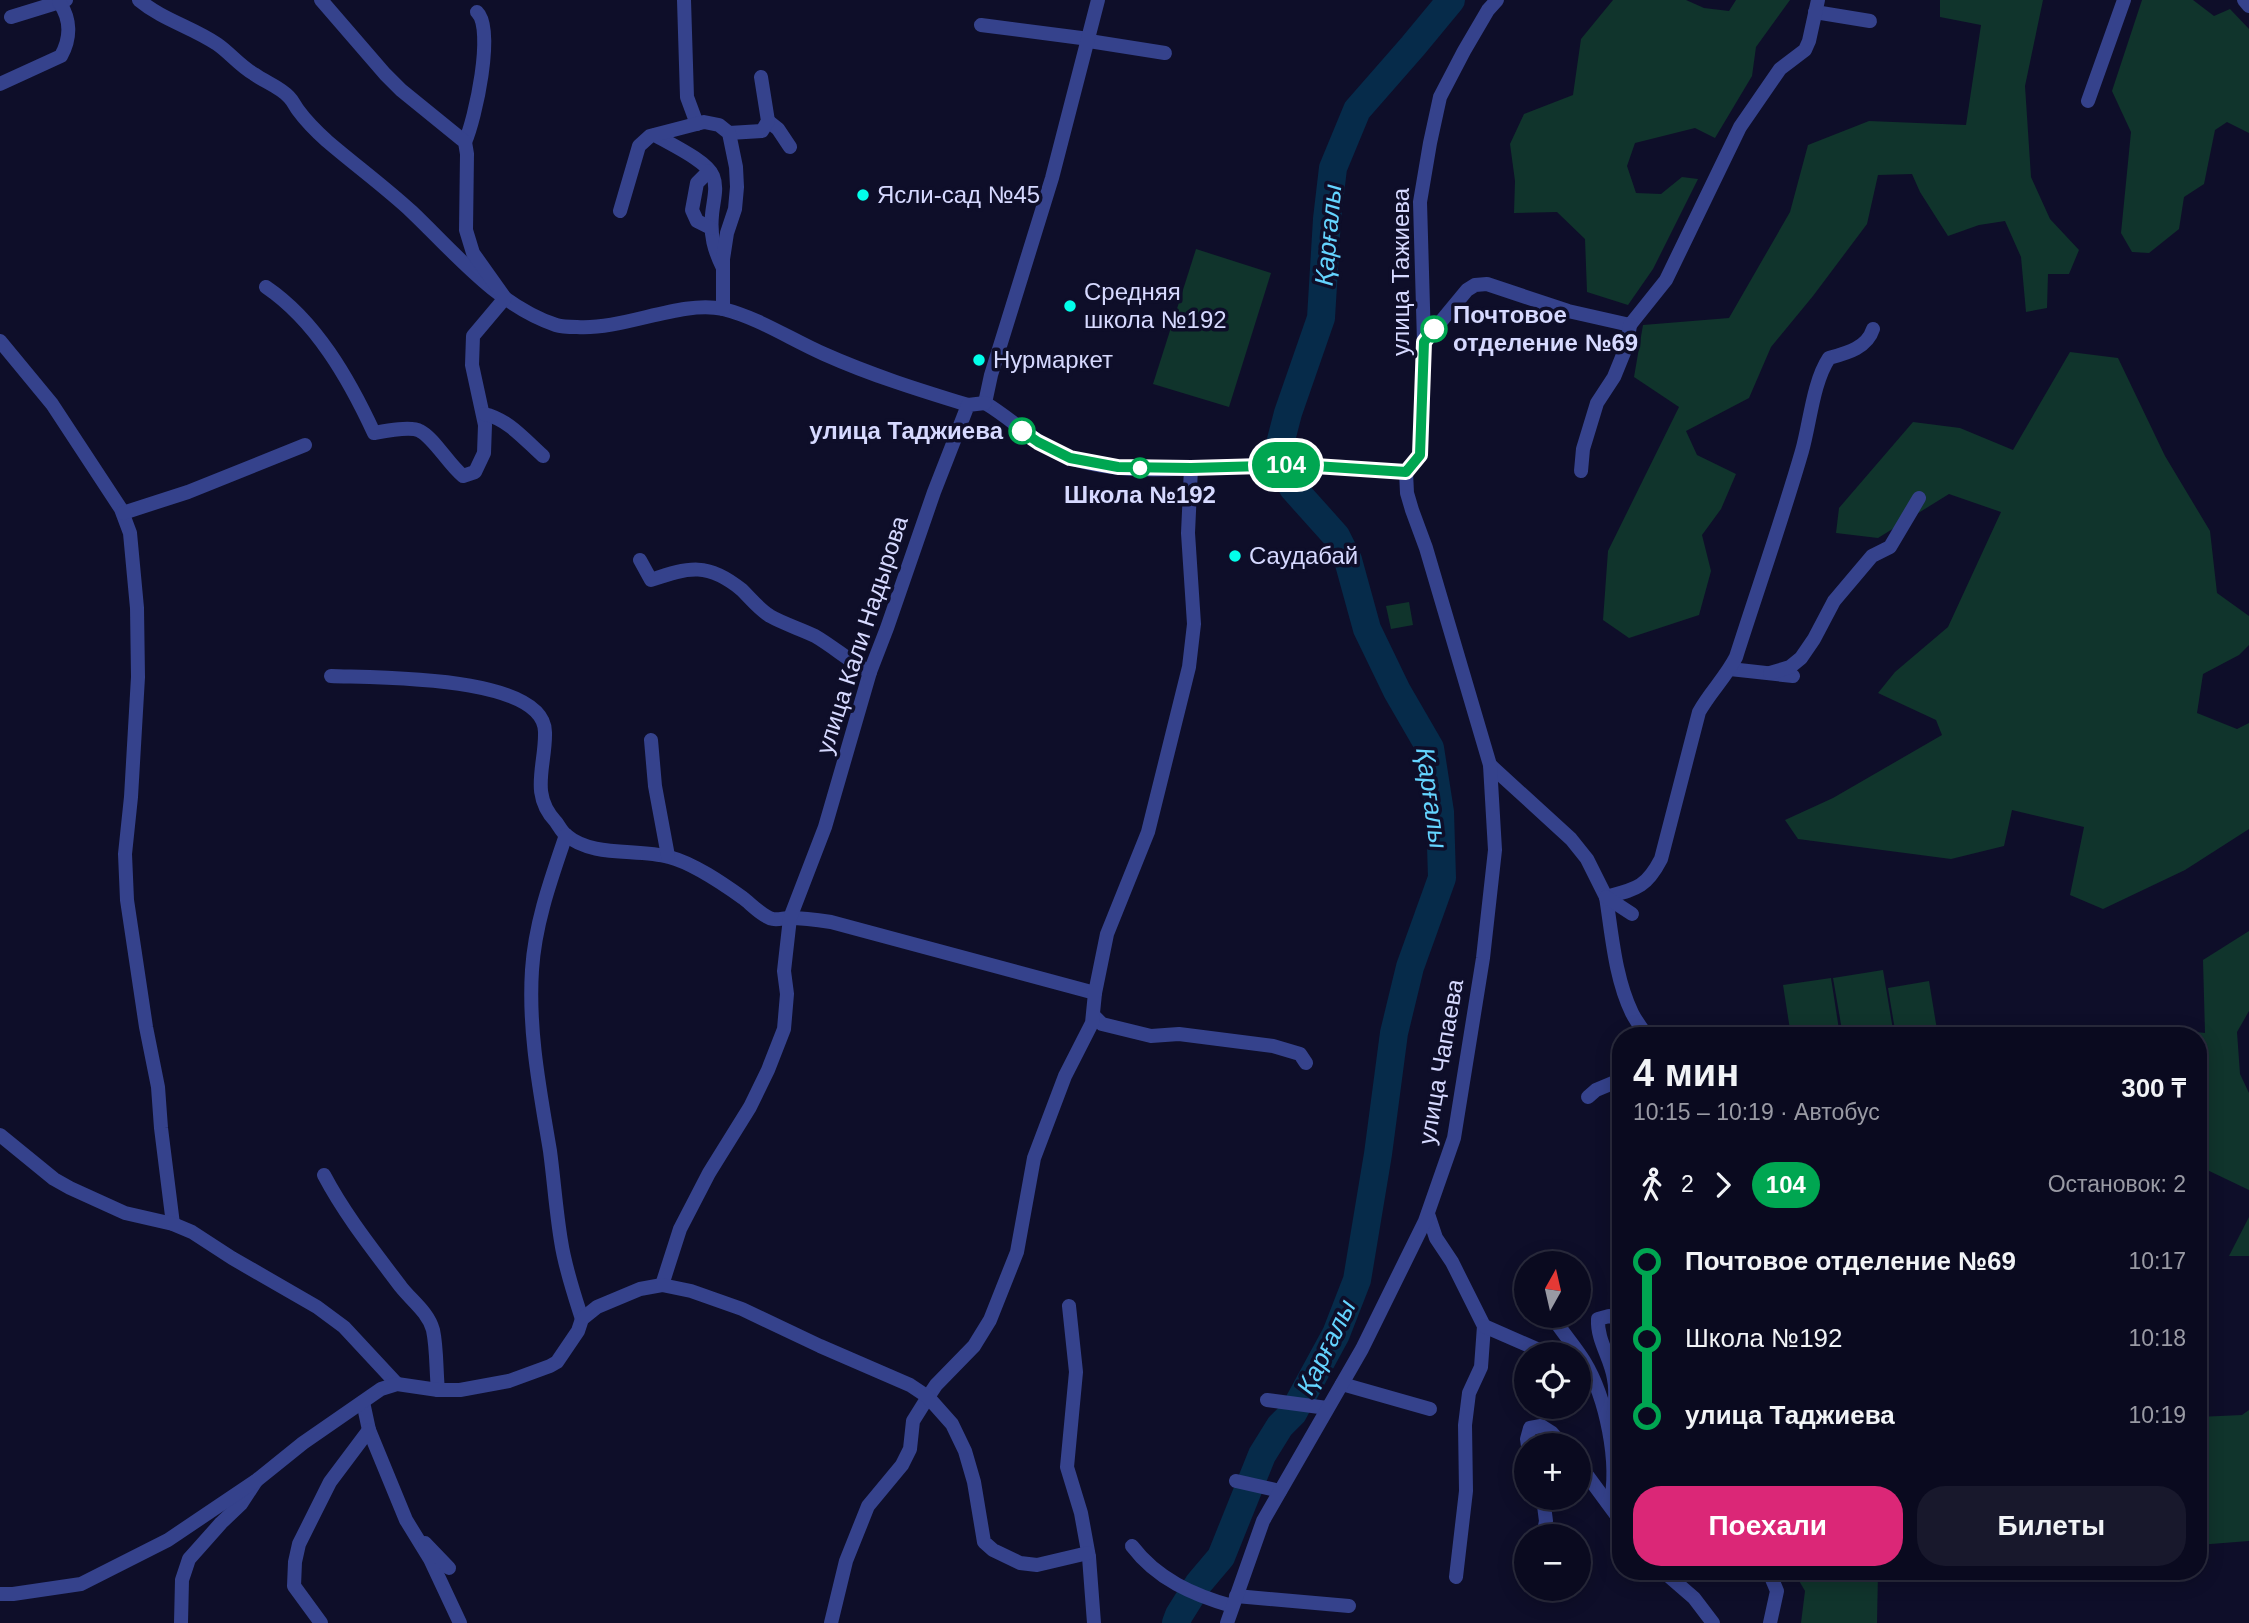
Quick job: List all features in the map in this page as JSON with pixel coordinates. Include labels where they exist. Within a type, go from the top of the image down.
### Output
[{"type":"street","points":[[139,0],[176,24],[219,45],[243,67],[289,97],[299,112],[327,140],[382,184],[454,251],[474,274],[505,298],[557,330],[572,336]]},
{"type":"street","points":[[321,0],[401,90],[465,142]]},
{"type":"street","points":[[684,0],[687,97],[697,124]]},
{"type":"street","points":[[985,403],[991,375],[1052,178],[1098,0]]},
{"type":"street","name":"улица Тажиева","points":[[1406,472],[1420,455],[1424,342],[1420,202],[1432,131],[1440,97],[1488,10],[1497,0]]},
{"type":"street","points":[[2088,101],[2124,0]]},
{"type":"street","points":[[2244,0],[2249,6]]},
{"type":"street","points":[[0,84],[61,56],[66,48],[69,31],[63,1],[10,17]]},
{"type":"street","points":[[1581,471],[1583,449],[1597,403],[1614,377],[1627,345],[1630,325],[1666,280],[1740,127],[1780,69],[1805,50],[1817,6],[1870,21]]},
{"type":"street","points":[[477,12],[482,17],[485,31],[475,111],[465,142],[466,230],[473,253],[505,298]]},
{"type":"street","points":[[981,25],[1165,53]]},
{"type":"street","points":[[729,133],[762,131],[768,121],[761,77]]},
{"type":"street","points":[[768,121],[778,129],[790,147]]},
{"type":"street","points":[[620,211],[630,169],[639,146],[650,136],[704,122],[719,125],[729,133],[737,187],[735,209],[727,233],[723,309]]},
{"type":"street","points":[[655,135],[699,161],[713,175],[715,190],[711,228],[714,250],[724,269]]},
{"type":"street","points":[[1424,342],[1466,290],[1475,285],[1487,284],[1568,311],[1630,325]]},
{"type":"street","points":[[266,287],[283,298],[314,331],[340,370],[374,433],[419,430],[463,476],[470,475],[480,464],[484,453],[484,414],[472,365],[473,336],[505,298]]},
{"type":"street","points":[[557,330],[608,327],[680,310],[723,309],[764,323],[846,364],[902,385],[968,405],[985,403],[1038,442],[1070,458],[1118,467],[1300,465],[1406,472]]},
{"type":"street","points":[[1606,897],[1638,889],[1652,877],[1661,859],[1699,712],[1705,700],[1730,669],[1777,535],[1803,448],[1821,372],[1829,358],[1851,352],[1863,344],[1872,329]]},
{"type":"street","points":[[0,341],[52,404],[122,513],[131,533],[137,608],[138,677],[125,854],[127,900],[158,1087],[173,1224]]},
{"type":"street","name":"улица Кали Надырова","points":[[662,1285],[680,1229],[709,1173],[750,1107],[784,1029],[787,994],[784,971],[790,918],[825,828],[870,672],[968,405]]},
{"type":"street","points":[[484,414],[506,424],[543,456]]},
{"type":"street","points":[[122,513],[188,492],[305,445]]},
{"type":"street","points":[[831,1623],[846,1561],[868,1506],[902,1465],[910,1449],[913,1422],[928,1397],[974,1346],[990,1320],[1017,1252],[1034,1158],[1065,1076],[1094,1016],[1095,993],[1107,934],[1151,820],[1189,667],[1195,624],[1188,533],[1191,468]]},
{"type":"street","name":"улица Чапаева","points":[[1227,1623],[1263,1521],[1342,1384],[1390,1294],[1427,1214],[1454,1138],[1483,958],[1495,850],[1490,765],[1410,501],[1406,472]]},
{"type":"street","points":[[1770,673],[1790,667],[1801,658],[1834,601],[1872,556],[1889,547],[1919,498]]},
{"type":"street","points":[[640,560],[651,580],[681,570],[701,569],[717,574],[740,589],[771,616],[815,637],[853,664],[870,672]]},
{"type":"street","points":[[1730,669],[1793,677]]},
{"type":"street","points":[[331,676],[449,682],[502,694],[532,709],[542,717],[546,730],[541,801],[549,816],[566,835],[584,844],[598,848],[655,853],[681,860],[772,919],[831,922],[1095,993]]},
{"type":"street","points":[[651,740],[655,786],[668,856]]},
{"type":"street","points":[[1490,765],[1571,839],[1587,859],[1606,897],[1611,938],[1621,981],[1632,1013],[1641,1027]]},
{"type":"street","points":[[566,835],[540,920],[532,967],[531,1016],[561,1242],[582,1319]]},
{"type":"street","points":[[1606,897],[1632,914]]},
{"type":"street","points":[[1094,1016],[1102,1024],[1151,1036],[1179,1034],[1273,1046],[1300,1054],[1306,1063]]},
{"type":"street","points":[[1588,1097],[1596,1090],[1612,1083]]},
{"type":"street","points":[[0,1135],[69,1188],[125,1213],[173,1224],[192,1232],[317,1307],[344,1327],[397,1384]]},
{"type":"street","points":[[324,1175],[334,1195],[365,1238],[410,1298],[424,1312],[433,1329],[438,1390]]},
{"type":"street","points":[[1427,1214],[1436,1238],[1452,1262],[1484,1326],[1481,1367],[1469,1393],[1465,1425],[1466,1491],[1456,1577]]},
{"type":"street","points":[[0,1594],[81,1584],[96,1578],[168,1540],[257,1480],[303,1443],[381,1389],[397,1384],[438,1390],[476,1388],[509,1381],[550,1366],[557,1362],[578,1331],[582,1319],[597,1307],[616,1297],[662,1285],[691,1291],[742,1308],[910,1385],[928,1397],[952,1424],[965,1451],[974,1482],[984,1542],[1006,1558],[1020,1563],[1037,1565],[1089,1555]]},
{"type":"street","points":[[1069,1306],[1076,1372],[1067,1467],[1082,1513],[1089,1555],[1094,1623]]},
{"type":"street","points":[[1612,1317],[1598,1319],[1597,1331],[1612,1372]]},
{"type":"street","points":[[1484,1326],[1521,1342]]},
{"type":"street","points":[[1560,1328],[1595,1382],[1609,1435],[1612,1467]]},
{"type":"street","points":[[1591,1380],[1595,1382]]},
{"type":"street","points":[[1342,1384],[1430,1409]]},
{"type":"street","points":[[1266,1401],[1327,1408]]},
{"type":"street","points":[[363,1402],[369,1430],[406,1520],[460,1623]]},
{"type":"street","points":[[1609,1435],[1612,1422]]},
{"type":"street","points":[[1529,1433],[1531,1428],[1541,1426],[1552,1433]]},
{"type":"street","points":[[321,1623],[294,1586],[299,1544],[330,1482],[369,1430]]},
{"type":"street","points":[[181,1623],[183,1580],[189,1559],[221,1522],[241,1504],[257,1480]]},
{"type":"street","points":[[1591,1480],[1612,1508]]},
{"type":"street","points":[[1236,1481],[1280,1491]]},
{"type":"street","points":[[1610,1505],[1612,1496]]},
{"type":"street","points":[[418,1540],[427,1544],[449,1568]]},
{"type":"street","points":[[1132,1546],[1143,1560],[1180,1586],[1203,1598],[1349,1606]]},
{"type":"street","points":[[1673,1580],[1694,1598],[1713,1623]]},
{"type":"street","points":[[1770,1623],[1777,1591],[1772,1580]]},
{"type":"green space","points":[[1613,0],[1686,0],[1704,8],[1729,11],[1736,0],[1790,0],[1756,47],[1752,76],[1715,138],[1695,128],[1635,143],[1627,166],[1636,193],[1661,194],[1682,177],[1698,179],[1653,269],[1628,305],[1587,292],[1585,239],[1557,212],[1514,213],[1515,181],[1510,144],[1524,114],[1573,95],[1581,39]]},
{"type":"green space","points":[[1940,0],[2043,0],[2025,86],[2031,177],[2050,219],[2079,250],[2069,274],[2048,274],[2047,308],[2026,312],[2021,257],[2005,221],[1979,225],[1948,236],[1920,192],[1912,174],[1878,175],[1867,224],[1771,347],[1749,398],[1686,431],[1697,455],[1736,474],[1721,509],[1702,535],[1711,571],[1699,615],[1629,638],[1603,620],[1608,551],[1679,407],[1634,377],[1643,325],[1729,318],[1790,212],[1808,145],[1869,121],[1966,125],[1981,25],[1940,17]]},
{"type":"green space","points":[[2142,0],[2193,0],[2214,16],[2230,9],[2249,29],[2249,133],[2227,122],[2215,130],[2204,184],[2184,197],[2179,229],[2149,253],[2132,252],[2121,233],[2131,132],[2112,91]]},
{"type":"green space","points":[[1196,249],[1271,273],[1229,407],[1153,384]]},
{"type":"green space","points":[[2070,352],[2118,358],[2165,456],[2210,531],[2217,593],[2249,616],[2249,645],[2239,655],[2203,674],[2197,713],[2237,729],[2249,723],[2249,829],[2185,870],[2103,909],[2070,895],[2084,827],[2012,810],[2004,846],[1951,859],[1798,839],[1785,820],[1833,798],[1942,735],[1936,720],[1878,693],[1895,672],[1948,627],[2001,512],[1949,494],[1878,538],[1836,533],[1839,508],[1913,422],[1960,428],[2013,450]]},
{"type":"green space","points":[[1409,602],[1413,625],[1391,629],[1386,606]]},
{"type":"green space","points":[[2249,931],[2249,1011],[2237,1032],[2240,1074],[2249,1093],[2249,1190],[2207,1170],[2207,1027],[2205,1027],[2203,960]]},
{"type":"green space","points":[[1883,970],[1892,1027],[1841,1027],[1833,978]]},
{"type":"green space","points":[[1831,978],[1839,1027],[1790,1027],[1783,985]]},
{"type":"green space","points":[[1929,981],[1937,1027],[1894,1027],[1888,988]]},
{"type":"green space","points":[[2249,1217],[2249,1256],[2229,1256]]},
{"type":"green space","points":[[2249,1410],[2249,1541],[2207,1544],[2207,1417],[2242,1415]]},
{"type":"green space","points":[[1799,1580],[1878,1580],[1877,1623],[1801,1623],[1805,1591]]},
{"type":"waterway","name":"Қарғалы","points":[[1176,1623],[1199,1583],[1221,1557],[1262,1455],[1280,1426],[1293,1413],[1336,1334],[1357,1280],[1378,1154],[1394,1033],[1410,967],[1442,878],[1440,812],[1430,748],[1397,691],[1367,629],[1348,560],[1336,536],[1293,488],[1284,472],[1281,440],[1321,318],[1333,168],[1357,110],[1451,0]]},
{"type":"bus line","name":"104","points":[[1022,431],[1070,458],[1118,467],[1300,465],[1406,472],[1420,455],[1424,342],[1434,329]]},
{"type":"place","name":"Ясли-сад №45","points":[[863,195]]},
{"type":"place","name":"Средняя школа №192","points":[[1070,306]]},
{"type":"place","name":"Почтовое отделение №69","points":[[1434,329]]},
{"type":"place","name":"Нурмаркет","points":[[979,360]]},
{"type":"place","name":"улица Таджиева","points":[[1022,431]]},
{"type":"place","name":"Школа №192","points":[[1140,468]]},
{"type":"place","name":"Саудабай","points":[[1235,556]]}]
